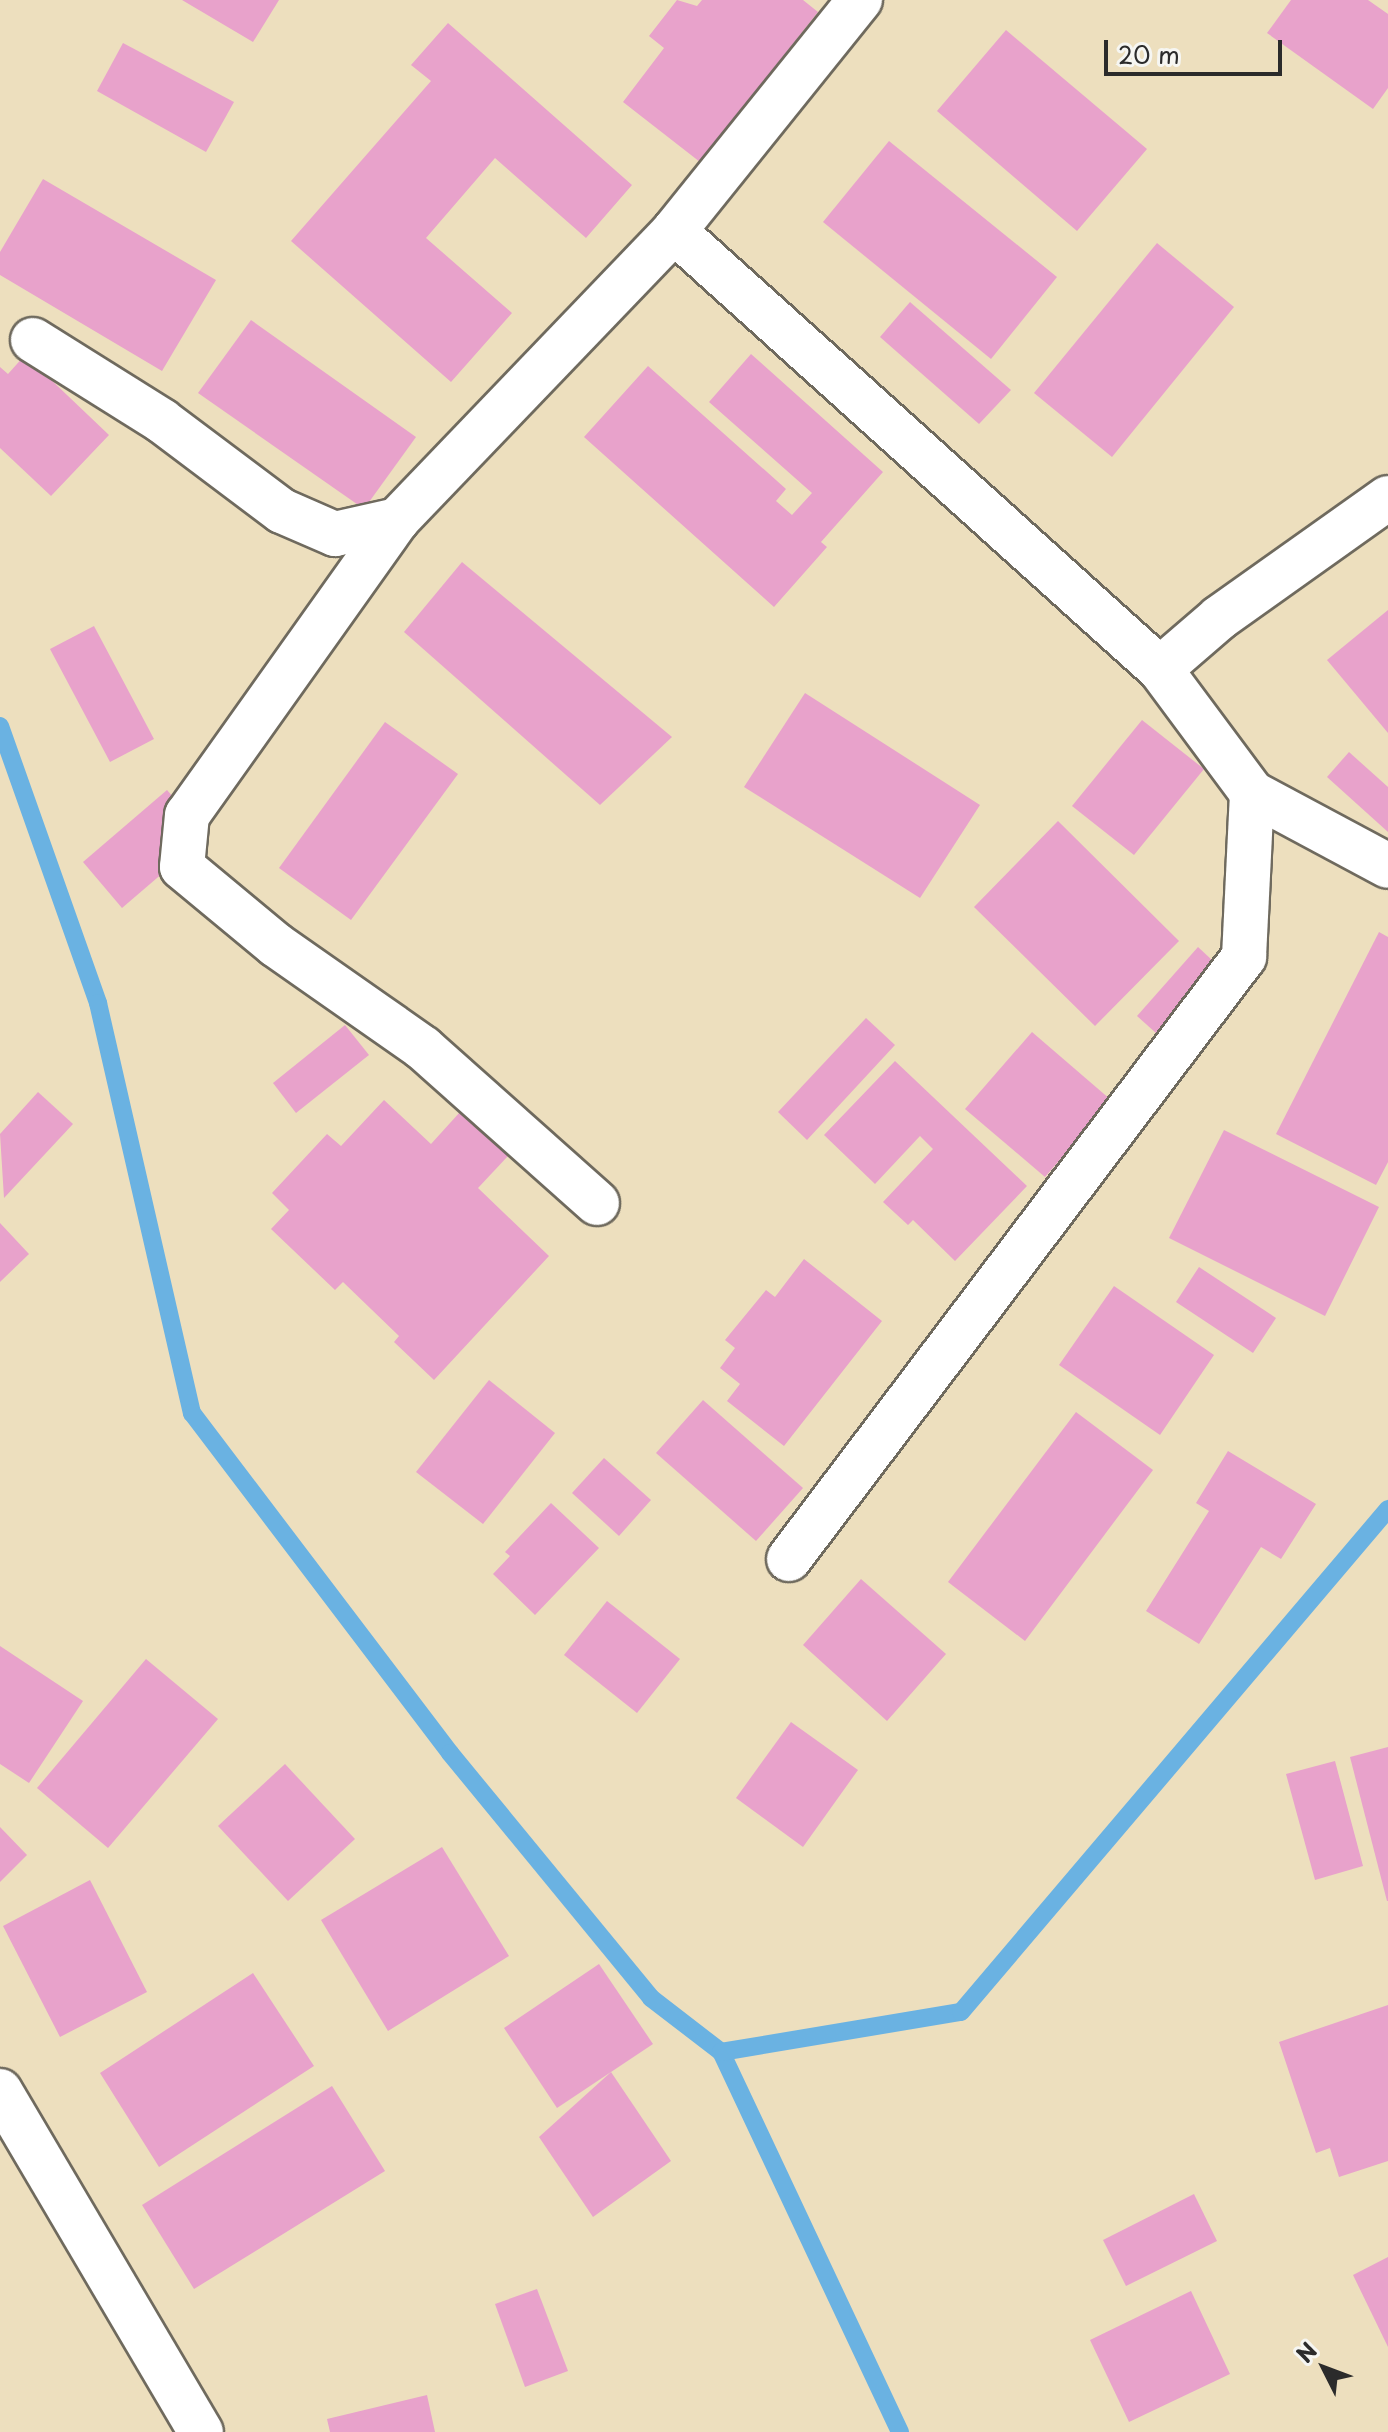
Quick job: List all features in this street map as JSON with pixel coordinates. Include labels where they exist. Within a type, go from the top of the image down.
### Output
[{"type":"street","points":[[597,1203],[423,1048],[276,945],[182,867],[187,815],[397,520],[674,231],[860,0]]},
{"type":"street","points":[[674,231],[1160,669],[1252,793],[1388,866]]},
{"type":"street","points":[[33,340],[162,421],[282,511],[335,534],[397,520]]},
{"type":"street","points":[[1160,669],[1219,618],[1388,498]]},
{"type":"street","points":[[789,1559],[1244,957],[1252,793]]},
{"type":"street","points":[[0,2091],[201,2432]]},
{"type":"building","points":[[182,0],[279,0],[253,42]]},
{"type":"building","points":[[677,0],[697,6],[702,0],[803,0],[818,12],[700,162],[623,102],[664,48],[649,36]]},
{"type":"building","points":[[1291,0],[1368,0],[1388,14],[1388,88],[1373,109],[1267,33]]},
{"type":"building","points":[[448,23],[632,185],[586,238],[495,158],[426,238],[512,313],[451,382],[291,241],[431,81],[411,65]]},
{"type":"building","points":[[1006,30],[1147,149],[1077,231],[937,111]]},
{"type":"building","points":[[123,43],[234,102],[206,152],[97,91]]},
{"type":"building","points":[[889,141],[1057,277],[991,359],[823,222]]},
{"type":"building","points":[[43,179],[216,280],[162,371],[0,275],[0,252]]},
{"type":"building","points":[[1157,243],[1234,307],[1112,457],[1034,393]]},
{"type":"building","points":[[910,302],[1011,390],[979,424],[880,337]]},
{"type":"building","points":[[251,320],[416,437],[364,509],[198,393]]},
{"type":"building","points":[[751,354],[883,472],[821,542],[827,547],[774,607],[584,437],[648,366],[786,489],[776,501],[792,515],[812,493],[709,402]]},
{"type":"building","points":[[25,355],[109,435],[51,496],[0,448],[0,367],[8,374]]},
{"type":"building","points":[[462,562],[672,737],[600,805],[404,632]]},
{"type":"building","points":[[1388,610],[1388,733],[1327,660]]},
{"type":"building","points":[[94,626],[154,739],[110,762],[50,649]]},
{"type":"building","points":[[805,693],[980,805],[920,898],[744,787]]},
{"type":"building","points":[[1142,720],[1204,769],[1134,855],[1072,806]]},
{"type":"building","points":[[385,722],[458,774],[351,920],[279,868]]},
{"type":"building","points":[[1349,752],[1388,787],[1388,832],[1327,777]]},
{"type":"building","points":[[167,790],[206,836],[122,908],[83,862]]},
{"type":"building","points":[[1058,821],[1179,941],[1095,1026],[974,907]]},
{"type":"building","points":[[1379,932],[1388,937],[1388,1162],[1376,1185],[1276,1134]]},
{"type":"building","points":[[1198,947],[1227,974],[1166,1042],[1137,1016]]},
{"type":"building","points":[[866,1018],[895,1045],[807,1140],[778,1112]]},
{"type":"building","points":[[345,1025],[369,1055],[296,1113],[273,1083]]},
{"type":"building","points":[[1032,1032],[1111,1100],[1045,1177],[965,1109]]},
{"type":"building","points":[[895,1061],[1027,1186],[955,1261],[913,1220],[908,1225],[883,1202],[933,1149],[920,1136],[875,1184],[824,1135]]},
{"type":"building","points":[[38,1092],[73,1124],[4,1198],[0,1134]]},
{"type":"building","points":[[384,1100],[431,1144],[460,1112],[508,1156],[478,1188],[549,1256],[434,1380],[394,1342],[399,1336],[343,1282],[335,1290],[271,1229],[289,1210],[272,1193],[327,1134],[341,1146]]},
{"type":"building","points":[[1224,1130],[1379,1207],[1325,1316],[1169,1238]]},
{"type":"building","points":[[0,1223],[29,1254],[0,1282]]},
{"type":"building","points":[[804,1259],[882,1321],[784,1446],[727,1401],[740,1384],[720,1368],[735,1348],[725,1340],[766,1290],[775,1297]]},
{"type":"building","points":[[1199,1267],[1276,1318],[1253,1353],[1176,1302]]},
{"type":"building","points":[[1114,1286],[1214,1355],[1160,1435],[1059,1365]]},
{"type":"building","points":[[489,1380],[555,1433],[483,1524],[416,1472]]},
{"type":"building","points":[[703,1400],[803,1488],[756,1541],[656,1453]]},
{"type":"building","points":[[1076,1412],[1153,1470],[1025,1641],[948,1582]]},
{"type":"building","points":[[1228,1451],[1316,1504],[1281,1559],[1261,1547],[1199,1644],[1146,1611],[1209,1511],[1196,1503]]},
{"type":"building","points":[[604,1458],[651,1500],[619,1536],[572,1493]]},
{"type":"building","points":[[551,1503],[599,1548],[535,1615],[493,1574],[510,1556],[505,1552]]},
{"type":"building","points":[[861,1579],[946,1654],[887,1721],[803,1645]]},
{"type":"building","points":[[607,1601],[680,1659],[637,1713],[564,1655]]},
{"type":"building","points":[[0,1646],[83,1701],[29,1783],[0,1764]]},
{"type":"building","points":[[146,1659],[218,1719],[108,1848],[37,1788]]},
{"type":"building","points":[[791,1722],[858,1770],[803,1847],[736,1798]]},
{"type":"building","points":[[1388,1747],[1388,1901],[1387,1901],[1350,1757]]},
{"type":"building","points":[[1335,1761],[1363,1866],[1315,1880],[1286,1774]]},
{"type":"building","points":[[285,1764],[355,1839],[288,1901],[218,1826]]},
{"type":"building","points":[[0,1827],[27,1855],[0,1882]]},
{"type":"building","points":[[442,1847],[509,1956],[388,2031],[321,1920]]},
{"type":"building","points":[[90,1880],[147,1992],[60,2037],[3,1926]]},
{"type":"building","points":[[599,1964],[653,2044],[557,2108],[504,2028]]},
{"type":"building","points":[[253,1973],[314,2066],[159,2167],[100,2073]]},
{"type":"building","points":[[1388,2005],[1388,2161],[1339,2177],[1330,2148],[1316,2153],[1279,2042]]},
{"type":"building","points":[[611,2072],[671,2161],[593,2217],[539,2137]]},
{"type":"building","points":[[332,2086],[385,2171],[194,2289],[142,2205]]},
{"type":"building","points":[[1194,2194],[1217,2241],[1126,2286],[1103,2240]]},
{"type":"building","points":[[1388,2257],[1388,2347],[1353,2275]]},
{"type":"building","points":[[537,2289],[568,2371],[525,2387],[495,2304]]},
{"type":"building","points":[[1191,2291],[1230,2374],[1129,2422],[1090,2340]]},
{"type":"building","points":[[427,2395],[435,2432],[330,2432],[327,2419]]},
{"type":"waterway","points":[[0,726],[98,1003],[192,1413],[450,1753],[651,1998],[721,2052]]},
{"type":"waterway","points":[[900,2432],[721,2052],[961,2012],[1388,1509]]}]
